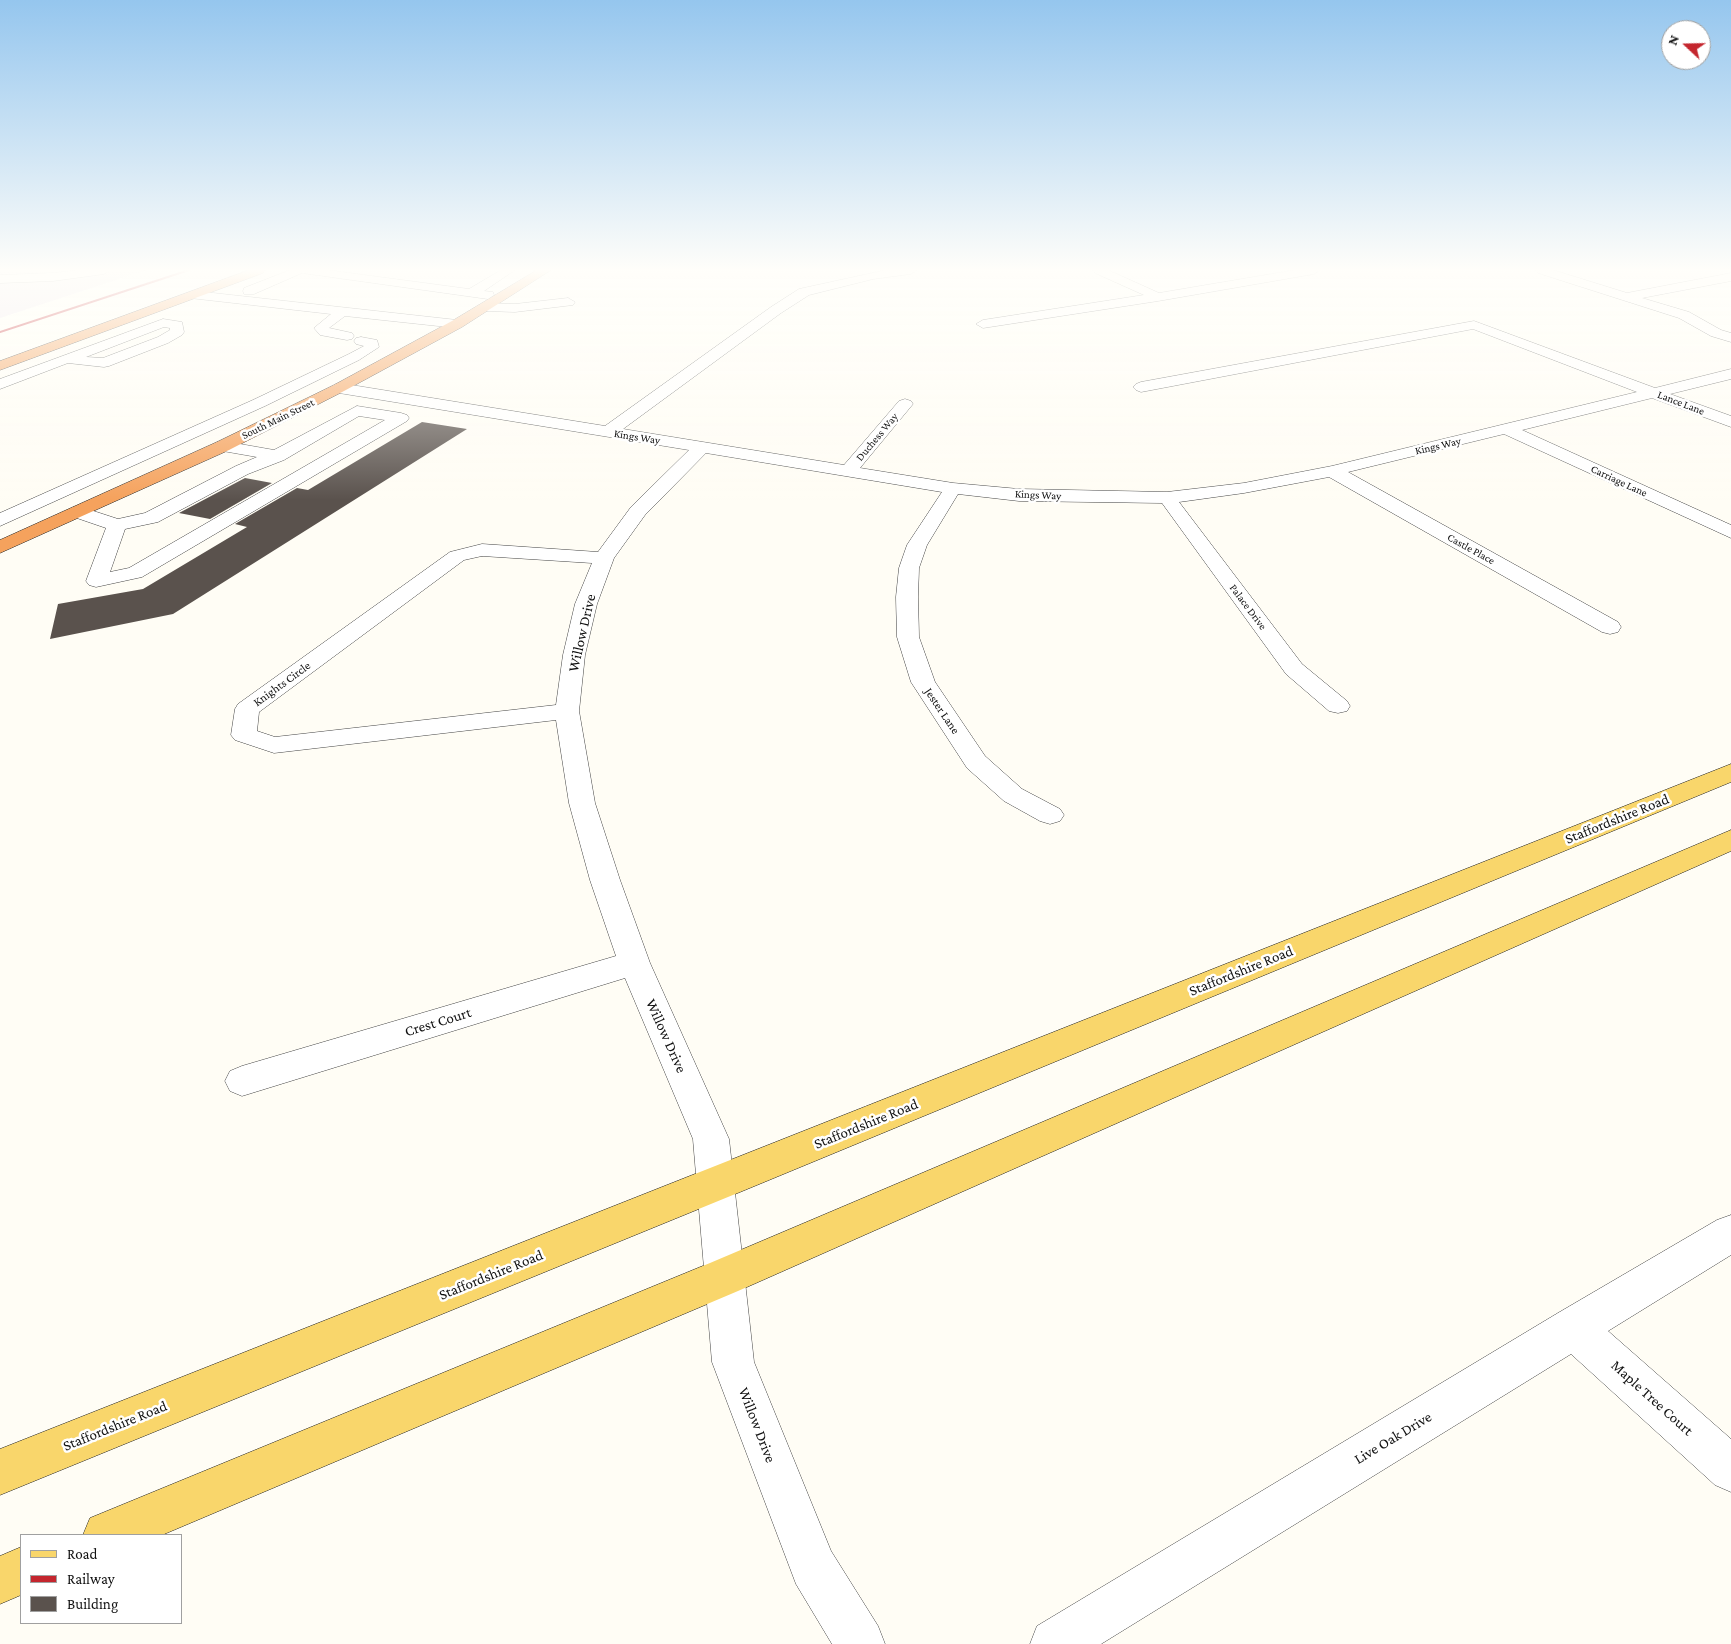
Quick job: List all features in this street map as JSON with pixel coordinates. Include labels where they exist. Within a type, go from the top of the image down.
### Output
[{"type":"highway","points":[[0,366],[54,347]]},
{"type":"highway","name":"South Main Street","points":[[6,540],[78,512],[223,446],[417,347]]},
{"type":"main road","name":"Staffordshire Road","points":[[0,1472],[715,1185],[1731,772]]},
{"type":"main road","points":[[108,1534],[724,1277],[1731,840]]},
{"type":"main road","points":[[0,1580],[20,1571]]},
{"type":"street","points":[[0,384],[101,347]]},
{"type":"street","points":[[68,359],[104,363],[147,347]]},
{"type":"street","points":[[0,520],[258,403],[372,347]]},
{"type":"street","points":[[608,432],[725,347]]},
{"type":"street","name":"Lance Lane","points":[[1141,387],[1357,347]]},
{"type":"street","name":"Lance Lane","points":[[1534,347],[1731,422]]},
{"type":"street","points":[[354,357],[390,362]]},
{"type":"street","name":"Kings Way","points":[[339,388],[952,488],[1019,495],[1167,498],[1244,488],[1332,471],[1731,374]]},
{"type":"street","points":[[390,417],[417,401]]},
{"type":"street","points":[[258,403],[296,410]]},
{"type":"street","name":"Duchess Way","points":[[849,470],[905,404]]},
{"type":"street","points":[[78,512],[117,525],[151,518],[242,470],[276,456],[357,411],[401,418],[135,573],[96,581],[117,525]]},
{"type":"street","name":"Carriage Lane","points":[[1507,429],[1731,532]]},
{"type":"street","points":[[223,446],[320,464]]},
{"type":"street","name":"Willow Drive","points":[[702,447],[638,511],[604,558],[584,612],[574,655],[567,711],[582,803],[605,880],[634,963],[711,1139],[732,1362],[812,1567],[860,1644]]},
{"type":"street","points":[[115,469],[154,478]]},
{"type":"street","name":"Castle Place","points":[[1332,471],[1610,628]]},
{"type":"street","name":"Jester Lane","points":[[952,488],[917,545],[909,568],[907,596],[908,637],[923,682],[976,762],[1013,795],[1050,815]]},
{"type":"street","name":"Palace Drive","points":[[1167,498],[1294,669],[1338,706]]},
{"type":"street","points":[[151,518],[211,529]]},
{"type":"street","name":"Knights Circle","points":[[567,711],[274,745],[244,735],[247,709],[457,556],[482,550],[604,558]]},
{"type":"street","name":"Crest Court","points":[[242,1081],[634,963]]},
{"type":"street","name":"Live Oak Drive","points":[[1055,1644],[1731,1233]]},
{"type":"street","name":"Maple Tree Court","points":[[1573,1328],[1731,1469]]},
{"type":"building","points":[[422,422],[467,429],[173,614],[50,639],[58,604],[143,589],[247,527],[235,524],[297,488],[308,490]]},
{"type":"building","points":[[245,478],[272,483],[210,519],[179,513]]}]
